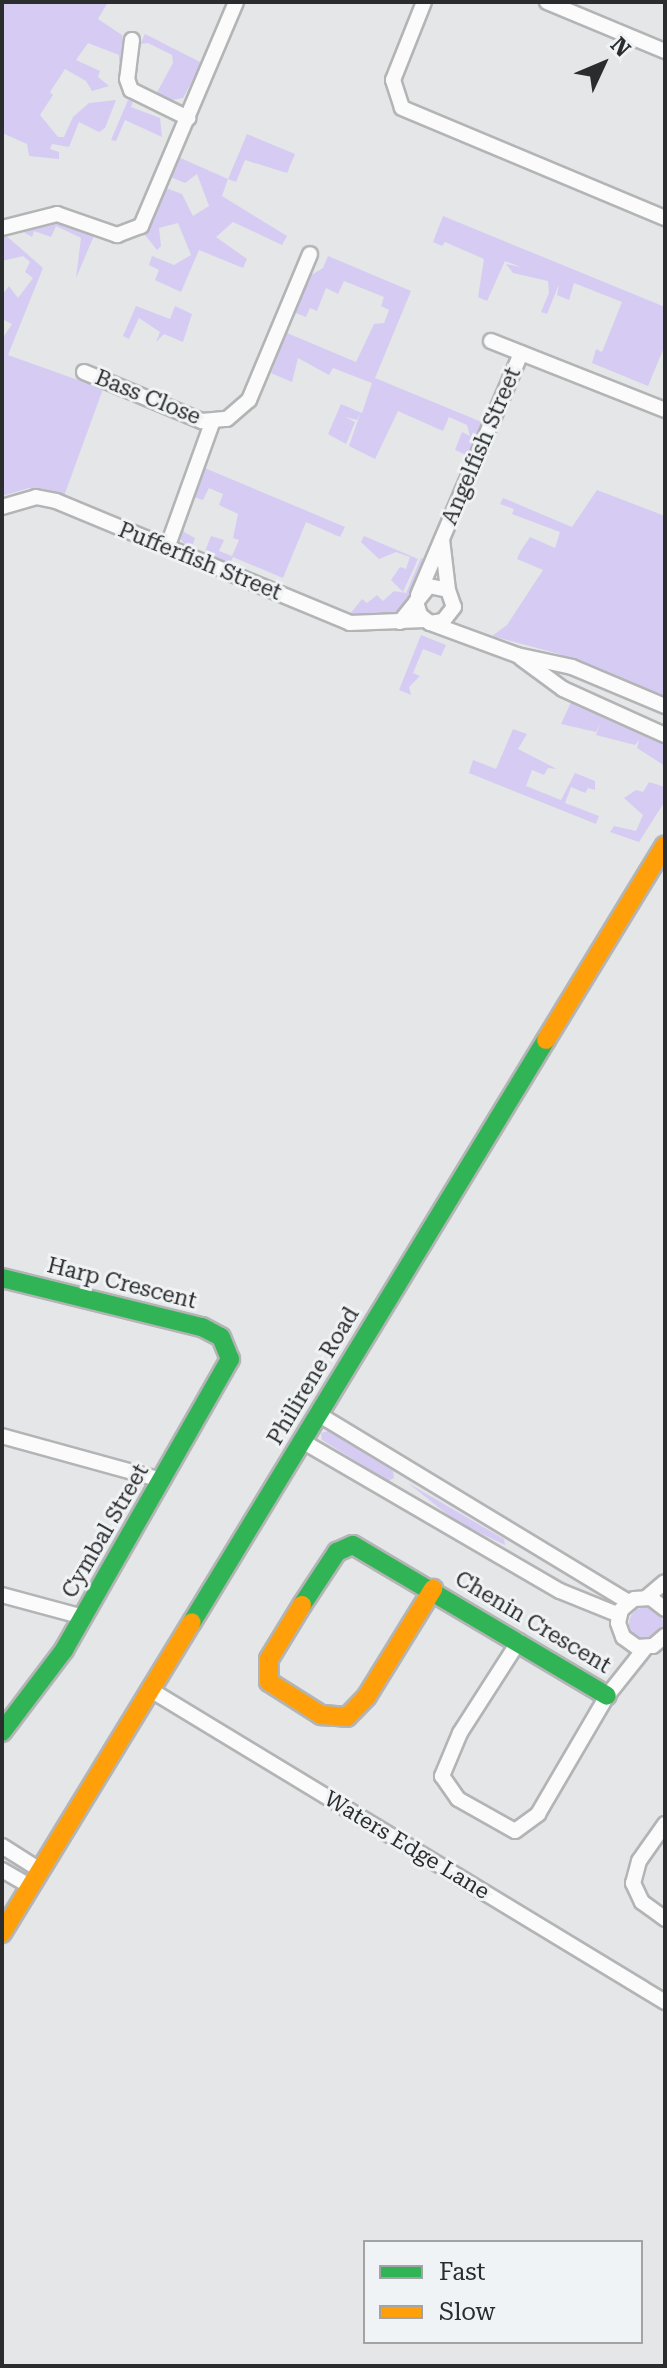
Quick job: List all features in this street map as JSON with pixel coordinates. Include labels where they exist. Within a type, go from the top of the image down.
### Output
[{"type":"street","points":[[2,228],[57,214],[117,235],[135,231],[188,118],[236,2]]},
{"type":"street","points":[[424,2],[393,80],[402,108],[665,218]]},
{"type":"street","points":[[547,2],[665,51]]},
{"type":"street","points":[[132,40],[127,79],[131,90],[188,118]]},
{"type":"street","points":[[167,548],[212,423],[227,419],[249,400],[310,254]]},
{"type":"street","name":"Angelfish Street","points":[[491,341],[665,410]]},
{"type":"street","name":"Angelfish Street","points":[[417,598],[521,353]]},
{"type":"street","name":"Bass Close","points":[[84,372],[212,423]]},
{"type":"street","name":"Pufferfish Street","points":[[2,507],[45,498],[350,623],[443,621],[454,607]]},
{"type":"street","name":"Angelfish Street","points":[[442,538],[448,590]]},
{"type":"street","points":[[400,622],[417,598],[435,585],[448,590],[471,638]]},
{"type":"street","points":[[417,598],[428,621]]},
{"type":"street","name":"Pufferfish Street","points":[[428,621],[517,655],[572,667],[665,706]]},
{"type":"street","name":"Pufferfish Street","points":[[517,655],[563,689],[664,733]]},
{"type":"street","name":"Philirene Road","points":[[2,1933],[665,845]]},
{"type":"street","name":"Harp Crescent","points":[[2,1278],[202,1327],[226,1344]]},
{"type":"street","name":"Cymbal Street","points":[[2,1732],[19,1717],[83,1617],[229,1366],[226,1344]]},
{"type":"street","points":[[318,1414],[624,1608]]},
{"type":"street","points":[[2,1436],[162,1480]]},
{"type":"street","points":[[302,1441],[560,1591],[624,1608],[647,1597],[665,1582]]},
{"type":"street","points":[[393,1494],[406,1469]]},
{"type":"street","name":"Chenin Crescent","points":[[433,1589],[367,1696],[347,1717],[321,1715],[269,1682],[269,1659],[323,1570],[344,1547],[362,1549],[433,1589],[519,1641],[613,1688]]},
{"type":"street","points":[[2,1595],[83,1617]]},
{"type":"street","points":[[647,1597],[665,1609]]},
{"type":"street","points":[[624,1608],[620,1631],[629,1643],[646,1647]]},
{"type":"street","points":[[519,1641],[446,1759],[442,1776],[458,1799],[510,1830],[523,1829],[538,1814],[613,1688],[646,1647],[665,1636]]},
{"type":"street","points":[[613,1688],[629,1643]]},
{"type":"street","name":"Waters Edge Lane","points":[[149,1689],[665,2002]]},
{"type":"street","points":[[665,1824],[639,1861],[633,1883],[642,1902],[665,1919]]},
{"type":"street","points":[[2,1846],[40,1870]]},
{"type":"street","points":[[2,1870],[30,1886]]},
{"type":"shaded area","points":[[2,2],[108,2],[98,19],[122,35],[125,51],[119,69],[119,55],[88,43],[76,60],[100,71],[98,77],[109,86],[92,91],[86,81],[65,69],[50,92],[53,95],[40,115],[58,137],[64,137],[73,117],[89,103],[116,100],[105,128],[99,132],[79,122],[69,147],[52,144],[50,149],[59,152],[59,159],[29,156],[27,144],[2,133]]},
{"type":"shaded area","points":[[145,34],[202,63],[183,98],[166,101],[155,96],[173,63],[172,55],[148,43],[140,44]]},
{"type":"shaded area","points":[[128,100],[133,101],[131,107],[160,118],[162,137],[125,120],[116,141],[111,140]]},
{"type":"shaded area","points":[[247,134],[295,154],[287,173],[245,160],[236,182],[228,179]]},
{"type":"shaded area","points":[[176,156],[228,179],[222,196],[287,236],[282,245],[233,222],[216,237],[247,259],[243,268],[199,250],[181,292],[155,280],[159,270],[149,265],[152,256],[174,265],[191,255],[178,223],[159,228],[161,246],[157,250],[142,231],[163,187],[182,194],[193,216],[209,206],[197,174],[185,183],[168,176]]},
{"type":"shaded area","points":[[443,216],[665,307],[665,345],[648,386],[592,363],[596,349],[602,352],[622,302],[574,283],[569,300],[557,295],[559,284],[547,314],[541,312],[549,293],[548,281],[513,273],[506,264],[521,267],[505,261],[487,301],[478,297],[484,259],[445,242],[442,246],[433,242]]},
{"type":"shaded area","points":[[54,218],[96,231],[76,278],[81,238],[56,226],[51,237],[34,231],[32,237],[20,230]]},
{"type":"shaded area","points":[[2,232],[43,268],[8,355],[103,389],[64,496],[29,488],[2,496],[2,339],[12,324],[2,319],[2,295],[9,286],[18,298],[33,278],[25,272],[30,262],[23,256],[2,261]]},
{"type":"shaded area","points":[[328,256],[411,291],[375,378],[484,423],[469,456],[455,450],[462,432],[470,436],[467,425],[449,417],[443,431],[398,411],[375,459],[349,446],[360,414],[357,420],[345,417],[355,422],[346,444],[328,434],[341,404],[362,413],[372,383],[333,368],[329,375],[298,358],[292,382],[271,373],[287,333],[356,362],[374,324],[384,323],[389,310],[381,306],[384,297],[344,281],[338,294],[326,288],[317,311],[310,308],[306,317],[290,311],[303,280],[323,268]]},
{"type":"shaded area","points":[[136,306],[170,319],[175,306],[192,314],[183,342],[164,334],[156,342],[160,332],[139,318],[129,339],[123,336]]},
{"type":"shaded area","points":[[200,466],[345,527],[340,537],[306,522],[283,578],[233,557],[229,565],[204,554],[211,536],[224,540],[219,551],[232,556],[239,540],[233,538],[238,514],[219,505],[223,494],[209,488],[203,500],[194,497],[183,524],[184,532],[195,538],[191,550],[178,537]]},
{"type":"shaded area","points":[[597,490],[665,516],[665,700],[559,654],[492,636],[507,625],[543,570],[517,559],[520,552],[530,537],[555,548],[560,532],[512,514],[514,509],[500,504],[503,498],[572,527]]},
{"type":"shaded area","points":[[364,536],[418,559],[403,592],[391,580],[400,567],[406,569],[410,557],[396,552],[379,559],[361,542]]},
{"type":"shaded area","points":[[421,558],[426,560],[404,610],[375,617],[350,614],[362,599],[367,603],[377,595],[383,601],[394,591],[406,593]]},
{"type":"shaded area","points":[[421,635],[446,645],[441,656],[423,649],[413,673],[420,676],[409,687],[411,695],[399,690]]},
{"type":"shaded area","points":[[572,700],[665,742],[665,766],[637,748],[639,740],[635,745],[596,735],[600,723],[596,732],[561,724]]},
{"type":"shaded area","points":[[513,729],[527,734],[518,749],[557,769],[548,768],[544,775],[532,770],[526,786],[561,800],[575,773],[595,781],[595,790],[588,788],[585,793],[571,787],[565,803],[599,816],[596,824],[469,773],[473,760],[496,769]]},
{"type":"shaded area","points":[[649,782],[665,787],[665,801],[639,842],[610,832],[614,826],[636,831],[643,815],[624,798],[636,790],[643,792]]},
{"type":"shaded area","points":[[328,1431],[393,1471],[394,1478],[388,1481],[322,1440],[321,1433]]},
{"type":"shaded area","points":[[408,1483],[504,1539],[505,1545],[457,1522]]},
{"type":"shaded area","points":[[646,1607],[658,1612],[663,1624],[658,1636],[646,1641],[634,1636],[629,1624],[634,1612]]},
{"type":"traffic: fast","points":[[192,1622],[546,1040]]},
{"type":"traffic: fast","points":[[2,1278],[202,1327],[221,1337],[230,1359],[64,1650],[2,1732]]},
{"type":"traffic: fast","points":[[302,1605],[337,1552],[353,1545],[607,1696]]},
{"type":"traffic: slow","points":[[546,1040],[665,845]]},
{"type":"traffic: slow","points":[[302,1605],[269,1659],[269,1682],[321,1715],[347,1717],[367,1696],[433,1589]]},
{"type":"traffic: slow","points":[[2,1933],[192,1622]]}]
